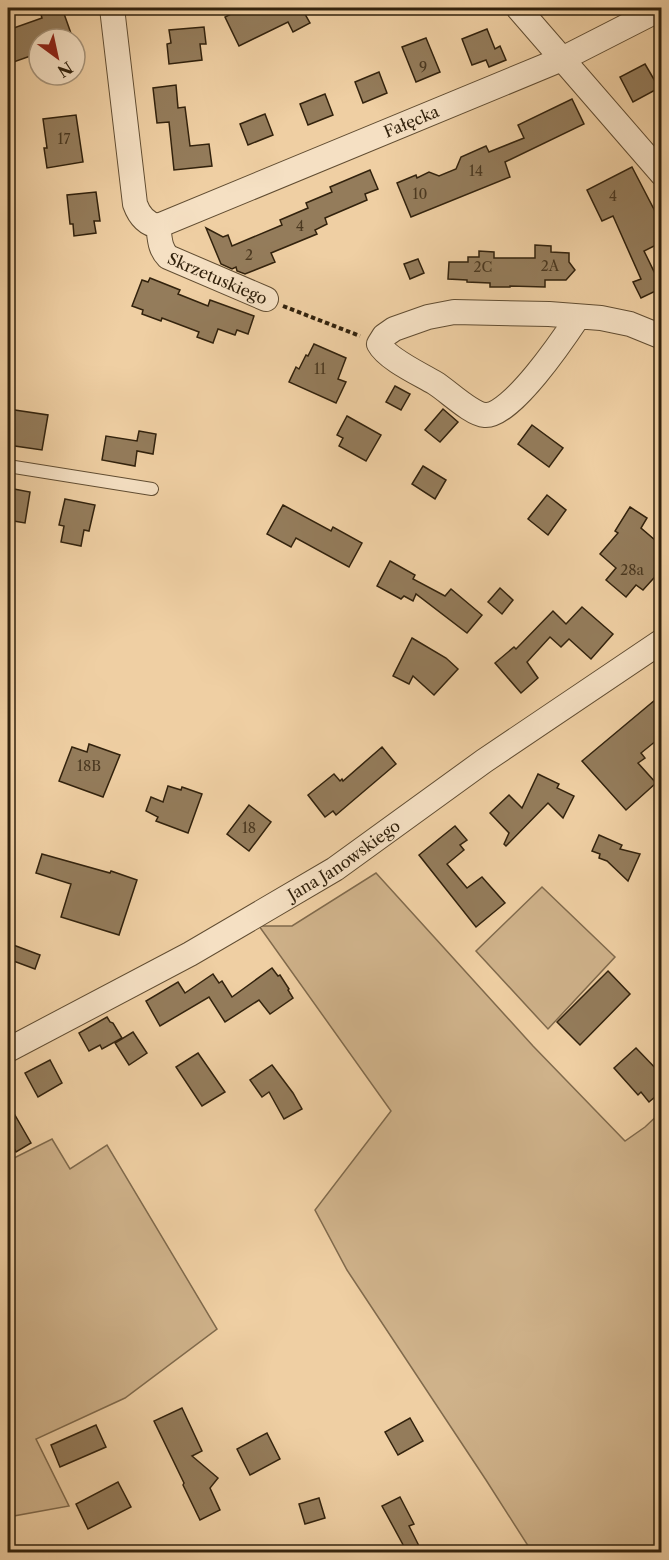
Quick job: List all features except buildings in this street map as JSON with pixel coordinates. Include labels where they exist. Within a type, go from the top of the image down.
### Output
[{"type":"street","points":[[112,8],[135,204],[145,220],[159,226]]},
{"type":"street","points":[[518,8],[662,174]]},
{"type":"street","name":"Fałęcka","points":[[159,226],[562,59],[662,8]]},
{"type":"street","name":"Skrzetuskiego","points":[[159,226],[161,246],[168,257],[266,298]]},
{"type":"street","points":[[578,317],[564,340],[509,405],[498,412],[487,415],[476,412],[442,387],[391,357],[383,351],[379,344],[384,336],[394,329],[428,317],[454,312],[549,314],[601,318],[630,324],[662,337]]},
{"type":"street","name":"Jana Janowskiego","points":[[8,1050],[190,954],[335,869],[484,761],[662,641]]},
{"type":"lane","points":[[8,466],[152,489]]},
{"type":"path","name":"Skrzetuskiego","points":[[266,298],[379,344]]},
{"type":"shaded area","points":[[376,873],[533,1046],[625,1141],[661,1112],[661,1552],[532,1552],[347,1270],[315,1210],[391,1111],[259,926],[292,926]]},
{"type":"shaded area","points":[[542,887],[615,957],[548,1029],[476,951]]},
{"type":"shaded area","points":[[52,1139],[70,1169],[107,1145],[217,1329],[125,1398],[36,1439],[69,1506],[8,1517],[8,1161]]}]
